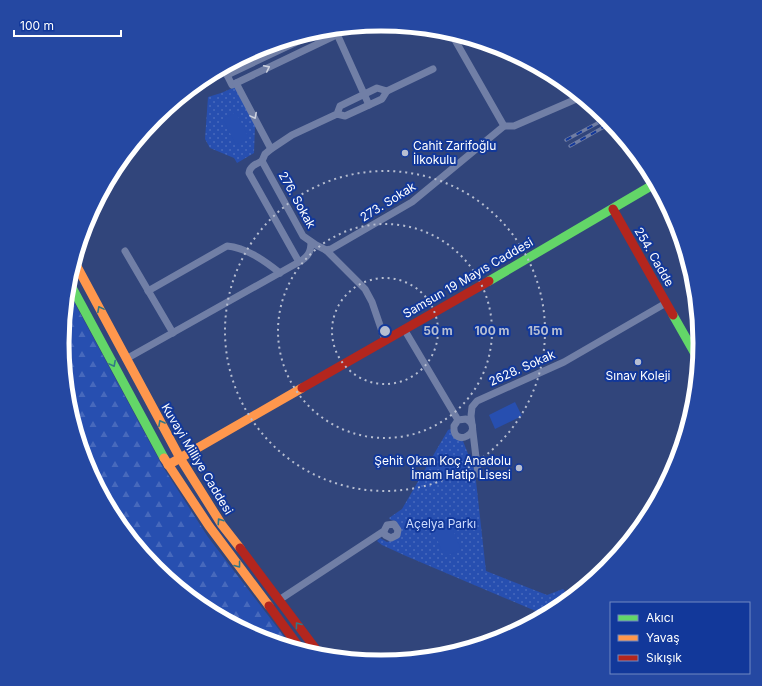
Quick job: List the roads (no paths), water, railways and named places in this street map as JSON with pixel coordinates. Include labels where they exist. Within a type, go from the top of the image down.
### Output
[{"type":"main road","name":"Samsun 19 Mayıs Caddesi","points":[[168,465],[651,186]]},
{"type":"main road","name":"254. Cadde","points":[[613,209],[693,350]]},
{"type":"main road","name":"Kuvayi Milliye Caddesi","points":[[78,269],[180,458],[222,525],[315,648]]},
{"type":"main road","name":"Kuvayi Milliye Caddesi","points":[[74,291],[168,465],[209,526],[296,643]]},
{"type":"street","points":[[337,34],[369,105]]},
{"type":"street","points":[[234,84],[336,35]]},
{"type":"street","points":[[455,40],[504,126],[514,126],[576,99]]},
{"type":"street","points":[[271,149],[234,84],[227,75],[290,45]]},
{"type":"street","points":[[299,262],[249,173],[249,169],[262,161],[265,154],[271,149],[292,135],[337,114],[345,116],[382,99],[386,91],[433,69]]},
{"type":"street","points":[[337,114],[340,106],[364,94],[377,88],[386,91]]},
{"type":"street","name":"273. Sokak","points":[[326,250],[331,249],[412,202],[504,126]]},
{"type":"street","name":"276. Sokak","points":[[262,161],[303,236],[310,242],[326,250],[365,288],[372,302],[385,340]]},
{"type":"street","points":[[126,359],[306,258],[310,253],[310,242]]},
{"type":"street","points":[[148,291],[227,246],[234,247],[264,260],[280,273]]},
{"type":"street","points":[[125,251],[174,333]]},
{"type":"street","name":"2628. Sokak","points":[[473,429],[472,407],[477,401],[564,362],[666,302]]},
{"type":"street","points":[[404,329],[458,420]]},
{"type":"street","points":[[473,429],[468,437],[462,438],[454,432],[455,423],[458,420],[463,419],[469,421],[473,429],[478,474]]},
{"type":"street","points":[[279,600],[384,531]]},
{"type":"railway","points":[[566,140],[601,121]]},
{"type":"railway","points":[[570,146],[606,126]]},
{"type":"place","name":"Cahit Zarifoğlu İlkokulu","points":[[405,153]]},
{"type":"place","name":"Sınav Koleji","points":[[638,362]]},
{"type":"place","name":"Şehit Okan Koç Anadolu İmam Hatip Lisesi","points":[[519,468]]},
{"type":"park label","name":"Açelya Parkı","points":[[441,524]]}]
